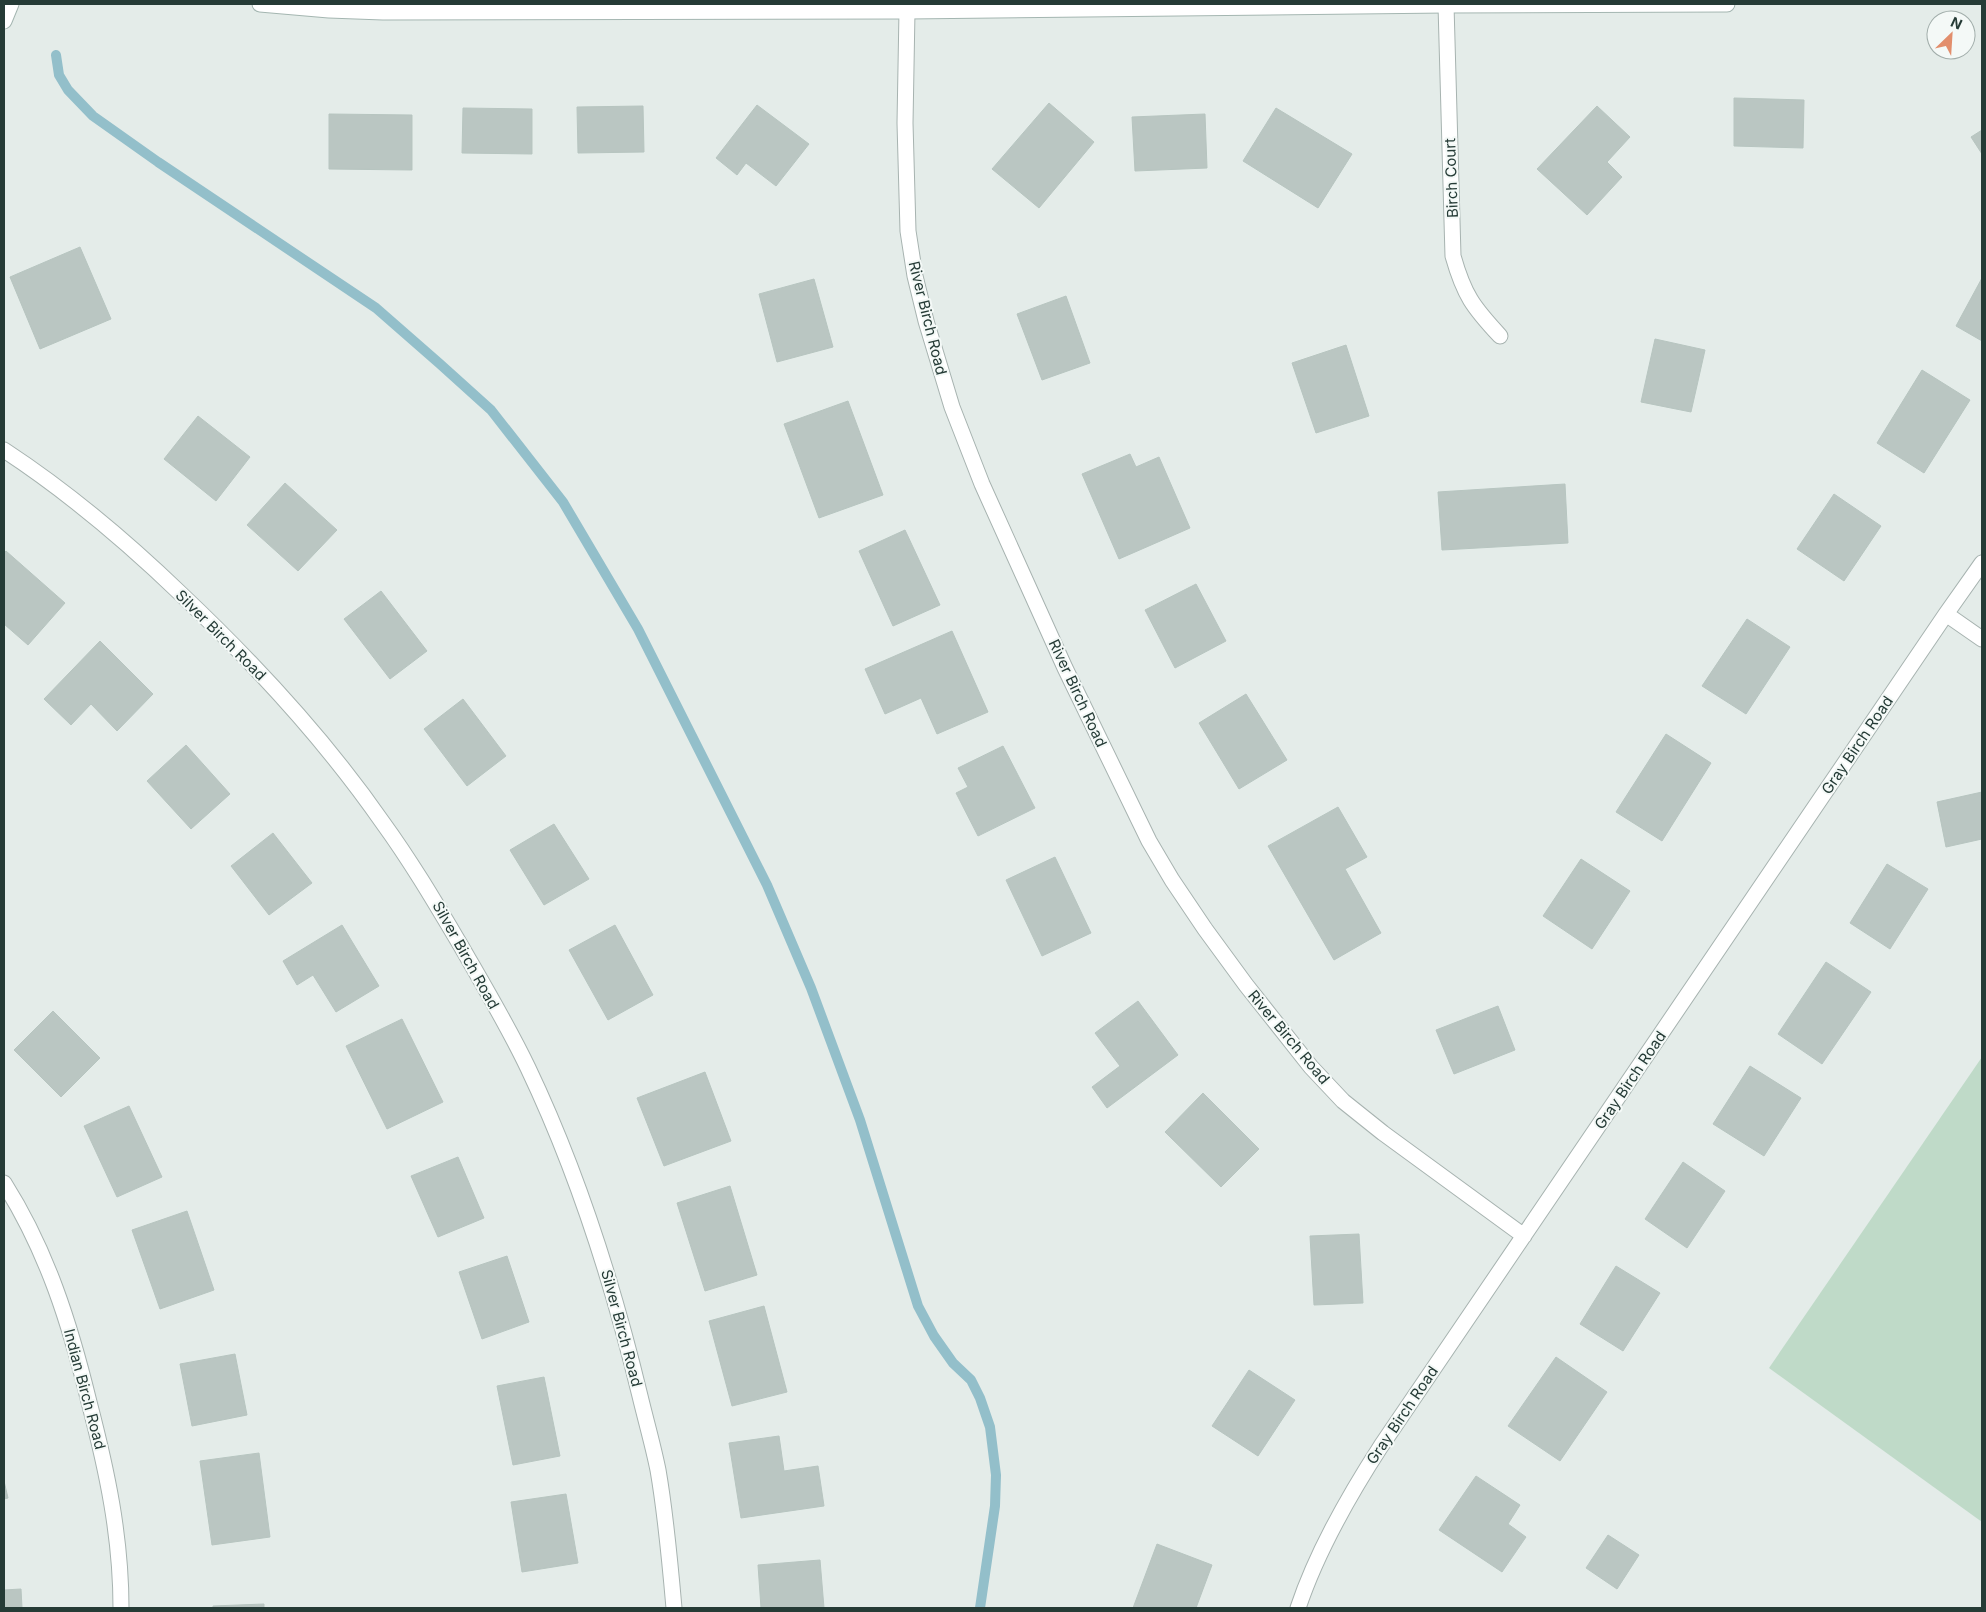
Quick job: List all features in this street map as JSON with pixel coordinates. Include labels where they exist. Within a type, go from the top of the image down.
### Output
[{"type":"street","points":[[4,21],[11,4]]},
{"type":"street","points":[[260,4],[329,10],[384,12],[907,11],[1727,4]]},
{"type":"street","name":"Birch Court","points":[[1446,5],[1453,256],[1461,283],[1475,309],[1500,336]]},
{"type":"street","name":"River Birch Road","points":[[907,11],[905,123],[908,222],[915,276],[926,321],[952,407],[982,484],[1065,668],[1149,841],[1172,880],[1205,929],[1246,985],[1311,1067],[1344,1101],[1383,1133],[1524,1236]]},
{"type":"street","name":"Silver Birch Road","points":[[4,450],[36,471],[115,532],[225,635],[254,666],[355,785],[381,819],[429,890],[528,1068],[566,1156],[600,1248],[630,1353],[658,1470],[674,1608]]},
{"type":"street","name":"Gray Birch Road","points":[[1298,1608],[1320,1554],[1358,1482],[1982,563]]},
{"type":"street","points":[[1946,614],[1982,639]]},
{"type":"street","name":"Indian Birch Road","points":[[4,1183],[18,1206],[37,1245],[57,1290],[71,1331],[107,1473],[120,1557],[121,1608]]},
{"type":"green space","points":[[1982,1057],[1982,1522],[1769,1368]]},
{"type":"building","points":[[1734,98],[1804,100],[1803,148],[1734,146]]},
{"type":"building","points":[[1049,103],[1094,142],[1039,208],[992,169]]},
{"type":"building","points":[[757,105],[809,144],[776,186],[746,163],[737,175],[716,158]]},
{"type":"building","points":[[643,106],[644,152],[578,153],[577,107]]},
{"type":"building","points":[[1597,106],[1630,137],[1607,162],[1622,177],[1587,215],[1537,169]]},
{"type":"building","points":[[463,108],[532,109],[532,154],[462,153]]},
{"type":"building","points":[[1276,108],[1352,154],[1318,208],[1243,161]]},
{"type":"building","points":[[329,114],[412,115],[412,170],[329,169]]},
{"type":"building","points":[[1205,114],[1207,168],[1135,171],[1132,117]]},
{"type":"building","points":[[1982,130],[1982,154],[1971,137]]},
{"type":"building","points":[[80,247],[111,319],[40,349],[10,277]]},
{"type":"building","points":[[1982,278],[1982,341],[1956,326]]},
{"type":"building","points":[[814,279],[833,347],[777,362],[759,294]]},
{"type":"building","points":[[1066,296],[1090,363],[1042,380],[1017,314]]},
{"type":"building","points":[[1655,339],[1705,350],[1691,412],[1641,402]]},
{"type":"building","points":[[1346,345],[1369,416],[1316,433],[1292,363]]},
{"type":"building","points":[[1922,370],[1970,400],[1924,473],[1877,443]]},
{"type":"building","points":[[848,401],[883,495],[819,518],[784,424]]},
{"type":"building","points":[[198,416],[250,457],[216,501],[164,459]]},
{"type":"building","points":[[1130,454],[1136,467],[1159,457],[1190,528],[1119,559],[1082,474]]},
{"type":"building","points":[[285,483],[337,530],[298,571],[247,525]]},
{"type":"building","points":[[1565,484],[1568,543],[1442,550],[1438,492]]},
{"type":"building","points":[[1834,494],[1881,526],[1844,581],[1797,549]]},
{"type":"building","points":[[905,530],[940,605],[893,626],[859,551]]},
{"type":"building","points":[[6,551],[65,603],[28,645],[4,624],[4,553]]},
{"type":"building","points":[[1196,584],[1226,641],[1175,668],[1145,610]]},
{"type":"building","points":[[381,591],[427,651],[390,679],[344,619]]},
{"type":"building","points":[[1747,619],[1790,647],[1746,714],[1702,686]]},
{"type":"building","points":[[952,631],[988,712],[937,734],[921,698],[885,714],[865,669]]},
{"type":"building","points":[[100,641],[153,694],[117,731],[91,704],[71,725],[44,699]]},
{"type":"building","points":[[1246,694],[1287,760],[1239,789],[1199,723]]},
{"type":"building","points":[[463,699],[506,756],[467,786],[424,729]]},
{"type":"building","points":[[1666,734],[1711,763],[1662,841],[1616,812]]},
{"type":"building","points":[[186,745],[230,794],[191,829],[147,781]]},
{"type":"building","points":[[1003,746],[1035,808],[978,836],[956,793],[968,787],[958,768]]},
{"type":"building","points":[[1982,792],[1982,839],[1946,847],[1937,802]]},
{"type":"building","points":[[1338,807],[1367,857],[1345,869],[1381,933],[1334,960],[1268,846]]},
{"type":"building","points":[[554,824],[589,879],[544,905],[510,850]]},
{"type":"building","points":[[273,833],[312,883],[269,915],[231,866]]},
{"type":"building","points":[[1055,857],[1091,933],[1042,956],[1006,880]]},
{"type":"building","points":[[1581,859],[1630,891],[1592,949],[1543,916]]},
{"type":"building","points":[[1887,864],[1928,889],[1890,949],[1850,923]]},
{"type":"building","points":[[342,925],[379,986],[336,1012],[313,975],[297,985],[283,961]]},
{"type":"building","points":[[615,925],[653,995],[608,1020],[569,950]]},
{"type":"building","points":[[1826,962],[1871,992],[1822,1064],[1778,1034]]},
{"type":"building","points":[[1138,1001],[1178,1055],[1107,1108],[1092,1087],[1120,1066],[1095,1033]]},
{"type":"building","points":[[1498,1006],[1515,1050],[1454,1074],[1436,1030]]},
{"type":"building","points":[[53,1011],[100,1058],[61,1097],[14,1050]]},
{"type":"building","points":[[402,1019],[443,1102],[387,1129],[346,1046]]},
{"type":"building","points":[[1750,1066],[1801,1098],[1764,1156],[1713,1124]]},
{"type":"building","points":[[705,1072],[731,1141],[664,1166],[637,1098]]},
{"type":"building","points":[[1203,1093],[1259,1149],[1221,1187],[1165,1132]]},
{"type":"building","points":[[129,1106],[162,1177],[117,1197],[84,1126]]},
{"type":"building","points":[[458,1157],[484,1218],[438,1237],[411,1176]]},
{"type":"building","points":[[1683,1162],[1725,1191],[1687,1248],[1645,1219]]},
{"type":"building","points":[[730,1186],[757,1275],[705,1291],[677,1203]]},
{"type":"building","points":[[187,1211],[214,1290],[160,1309],[132,1230]]},
{"type":"building","points":[[1359,1234],[1363,1303],[1314,1305],[1310,1236]]},
{"type":"building","points":[[507,1256],[529,1322],[482,1339],[459,1272]]},
{"type":"building","points":[[1616,1266],[1660,1293],[1623,1351],[1580,1324]]},
{"type":"building","points":[[764,1306],[787,1392],[732,1406],[709,1321]]},
{"type":"building","points":[[235,1354],[247,1415],[192,1426],[180,1364]]},
{"type":"building","points":[[1556,1357],[1607,1392],[1560,1461],[1508,1426]]},
{"type":"building","points":[[1249,1370],[1295,1400],[1258,1456],[1212,1426]]},
{"type":"building","points":[[544,1377],[560,1456],[513,1465],[497,1386]]},
{"type":"building","points":[[779,1436],[784,1471],[818,1466],[824,1506],[741,1518],[729,1443]]},
{"type":"building","points":[[259,1453],[270,1537],[212,1545],[200,1461]]},
{"type":"building","points":[[1476,1476],[1520,1505],[1508,1524],[1526,1537],[1502,1572],[1439,1530]]},
{"type":"building","points":[[4,1481],[8,1498],[4,1499]]},
{"type":"building","points":[[566,1494],[578,1563],[522,1572],[511,1502]]},
{"type":"building","points":[[1608,1535],[1639,1555],[1617,1589],[1586,1568]]},
{"type":"building","points":[[1157,1544],[1212,1565],[1196,1608],[1133,1608]]},
{"type":"building","points":[[820,1560],[824,1608],[761,1608],[758,1565]]},
{"type":"building","points":[[21,1589],[22,1608],[4,1608],[4,1590]]},
{"type":"building","points":[[264,1604],[264,1608],[213,1608],[213,1606]]},
{"type":"waterway","points":[[56,55],[59,75],[68,90],[93,116],[158,162],[376,308],[440,364],[491,410],[563,502],[638,629],[767,885],[811,988],[860,1120],[918,1306],[934,1336],[953,1363],[971,1380],[980,1398],[990,1427],[996,1475],[995,1506],[980,1608]]}]
